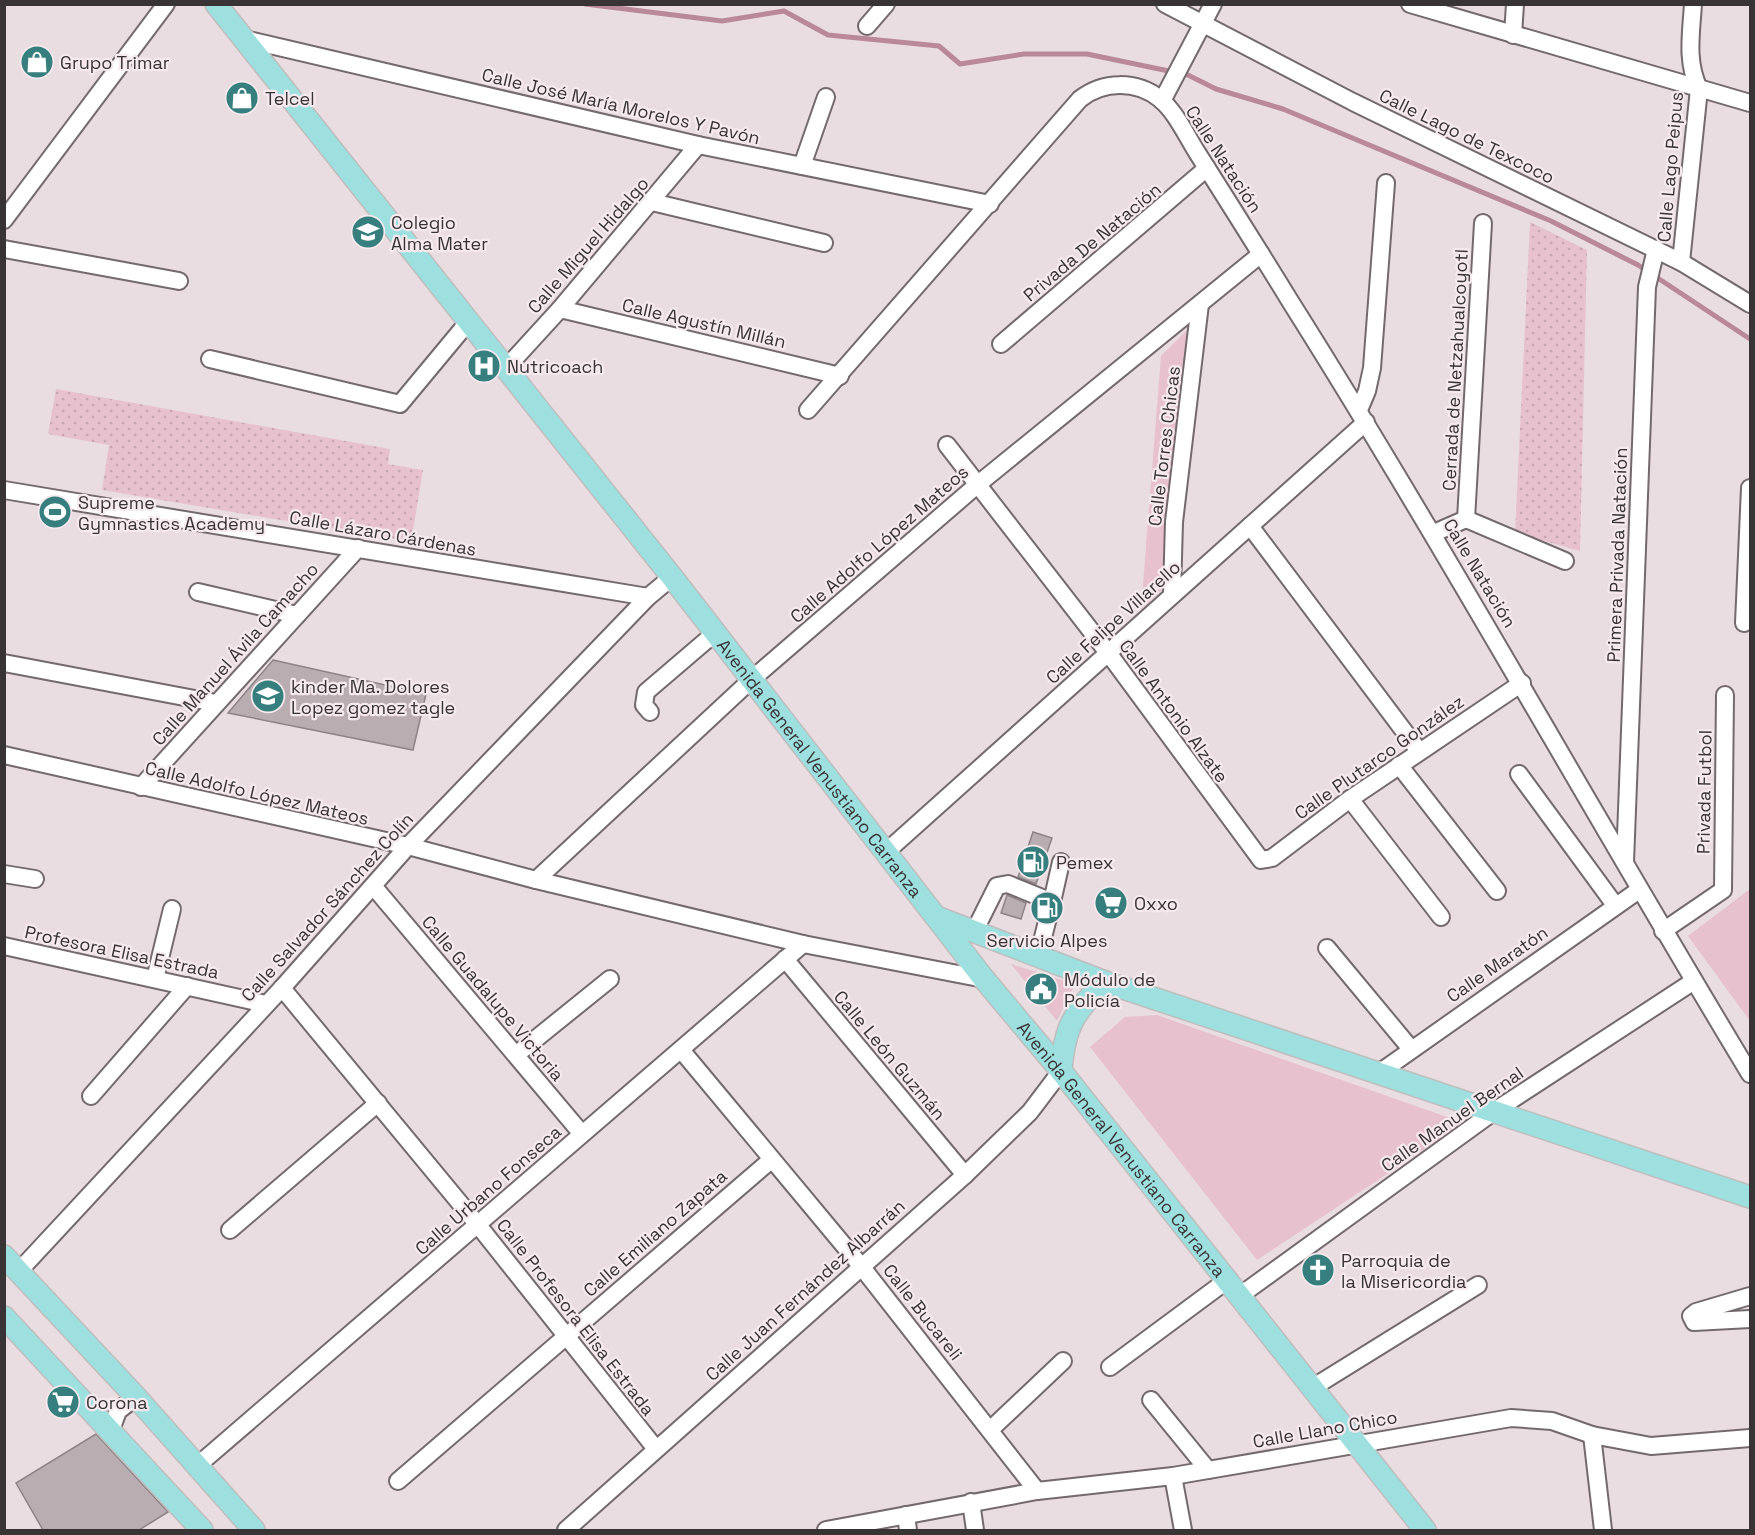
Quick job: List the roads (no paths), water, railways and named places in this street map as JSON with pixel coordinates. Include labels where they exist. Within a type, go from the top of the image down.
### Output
[{"type":"main road","name":"Avenida General Venustiano Carranza","points":[[216,4],[672,577],[984,979],[1061,1071],[1425,1530]]},
{"type":"main road","points":[[938,918],[1105,982],[1496,1110],[1750,1197]]},
{"type":"main road","points":[[1061,1071],[1066,1032],[1074,1015],[1105,982]]},
{"type":"main road","points":[[11,1263],[254,1530]]},
{"type":"main road","points":[[4,1317],[202,1530]]},
{"type":"street","points":[[4,220],[166,4]]},
{"type":"street","points":[[867,26],[886,4]]},
{"type":"street","name":"Calle Lago de Texcoco","points":[[1165,4],[1353,102],[1653,264],[1682,262],[1750,304]]},
{"type":"street","points":[[808,410],[1090,92],[1111,85],[1123,85],[1142,90],[1162,101],[1213,4]]},
{"type":"street","points":[[1410,4],[1750,103]]},
{"type":"street","points":[[1513,35],[1515,4]]},
{"type":"street","name":"Calle Lago Peipus","points":[[1682,262],[1699,89],[1689,58],[1693,4]]},
{"type":"street","name":"Calle José María Morelos Y Pavón","points":[[244,39],[698,145],[990,204]]},
{"type":"street","points":[[802,166],[826,97]]},
{"type":"street","name":"Calle Natación","points":[[1162,101],[1207,168],[1434,533],[1639,890],[1750,1074]]},
{"type":"street","name":"Calle Miguel Hidalgo","points":[[506,368],[560,309],[698,145]]},
{"type":"street","name":"Privada De Natación","points":[[1001,344],[1207,168]]},
{"type":"street","points":[[1362,416],[1372,368],[1386,183]]},
{"type":"street","points":[[651,202],[824,243]]},
{"type":"street","name":"Cerrada de Netzahualcoyotl","points":[[1466,519],[1483,223]]},
{"type":"street","points":[[4,249],[179,281]]},
{"type":"street","name":"Calle Adolfo López Mateos","points":[[536,880],[751,680],[977,484],[1261,254]]},
{"type":"street","name":"Primera Privada Natación","points":[[1625,863],[1653,264]]},
{"type":"street","name":"Calle Torres Chicas","points":[[1172,593],[1174,522],[1200,304]]},
{"type":"street","name":"Calle Agustín Millán","points":[[560,309],[840,376]]},
{"type":"street","points":[[210,359],[400,404],[469,321]]},
{"type":"street","name":"Calle Felipe Villarello","points":[[886,852],[1109,654],[1172,593],[1250,526],[1362,416]]},
{"type":"street","name":"Calle Antonio Alzate","points":[[947,445],[1109,654],[1259,858]]},
{"type":"street","points":[[1744,623],[1750,488]]},
{"type":"street","name":"Calle Lázaro Cárdenas","points":[[4,490],[648,597]]},
{"type":"street","points":[[1434,533],[1466,519],[1565,561]]},
{"type":"street","points":[[1250,526],[1419,751]]},
{"type":"street","name":"Calle Manuel Ávila Camacho","points":[[141,787],[358,548]]},
{"type":"street","name":"Calle Salvador Sánchez Colín","points":[[11,1263],[282,988],[408,846],[648,597],[672,577]]},
{"type":"street","points":[[198,592],[297,615]]},
{"type":"street","points":[[650,712],[644,705],[646,692],[715,633]]},
{"type":"street","points":[[4,663],[216,703]]},
{"type":"street","name":"Calle Plutarco González","points":[[1259,858],[1272,858],[1350,799],[1522,683]]},
{"type":"street","name":"Privada Futbol","points":[[1663,931],[1723,890],[1725,695]]},
{"type":"street","name":"Calle Adolfo López Mateos","points":[[4,755],[408,846],[536,880],[804,944],[984,979]]},
{"type":"street","points":[[1399,765],[1497,891]]},
{"type":"street","points":[[1519,774],[1615,905]]},
{"type":"street","points":[[1350,799],[1441,917]]},
{"type":"street","points":[[1038,957],[1061,862]]},
{"type":"street","points":[[4,874],[36,879]]},
{"type":"street","points":[[974,932],[1000,884],[1008,884],[1052,902]]},
{"type":"street","name":"Calle Guadalupe Victoria","points":[[374,887],[582,1134]]},
{"type":"street","name":"Calle Maratón","points":[[1379,1073],[1639,890]]},
{"type":"street","points":[[155,979],[172,909]]},
{"type":"street","name":"Calle Urbano Fonseca","points":[[197,1466],[804,944]]},
{"type":"street","name":"Profesora Elisa Estrada","points":[[4,946],[266,1004]]},
{"type":"street","points":[[1327,948],[1412,1049]]},
{"type":"street","name":"Calle León Guzmán","points":[[785,959],[964,1175]]},
{"type":"street","points":[[516,1054],[610,979]]},
{"type":"street","name":"Calle Manuel Bernal","points":[[1110,1367],[1232,1289],[1496,1110],[1694,981]]},
{"type":"street","points":[[92,1096],[187,986]]},
{"type":"street","name":"Calle Profesora Elisa Estrada","points":[[282,988],[478,1225],[656,1449]]},
{"type":"street","name":"Calle Bucareli","points":[[682,1050],[861,1266],[1037,1491]]},
{"type":"street","name":"Calle Juan Fernández Albarrán","points":[[566,1530],[964,1175],[1030,1112],[1061,1071]]},
{"type":"street","points":[[230,1230],[378,1103]]},
{"type":"street","name":"Calle Emiliano Zapata","points":[[398,1481],[771,1160]]},
{"type":"street","points":[[1312,1388],[1478,1285]]},
{"type":"street","points":[[1750,1296],[1696,1312],[1691,1316],[1694,1322],[1708,1323],[1750,1319]]},
{"type":"street","points":[[990,1430],[1063,1361]]},
{"type":"street","points":[[111,1430],[118,1410],[136,1398]]},
{"type":"street","points":[[1151,1400],[1208,1470]]},
{"type":"street","name":"Calle Llano Chico","points":[[826,1530],[907,1523],[971,1502],[1037,1491],[1173,1476],[1354,1443],[1525,1417],[1552,1421],[1592,1435],[1651,1446],[1750,1438]]},
{"type":"street","points":[[1592,1435],[1603,1530]]},
{"type":"street","points":[[1173,1476],[1183,1530]]},
{"type":"street","points":[[971,1502],[975,1530]]},
{"type":"waterway","points":[[585,4],[722,21],[784,11],[828,35],[939,46],[960,64],[1024,54],[1087,54],[1188,75],[1216,89],[1283,109],[1551,221],[1638,265],[1750,339]]},
{"type":"place","name":"Grupo Trimar","points":[[37,62]]},
{"type":"place","name":"Telcel","points":[[242,98]]},
{"type":"place","name":"Colegio Alma Mater","points":[[368,232]]},
{"type":"place","name":"Nutricoach","points":[[484,366]]},
{"type":"place","name":"Supreme Gymnastics Academy","points":[[55,512]]},
{"type":"place","name":"kinder Ma. Dolores Lopez gomez tagle","points":[[268,696]]},
{"type":"place","name":"Pemex","points":[[1033,862]]},
{"type":"place","name":"Oxxo","points":[[1111,903]]},
{"type":"place","name":"Servicio Alpes","points":[[1047,908]]},
{"type":"place","name":"Módulo de Policía","points":[[1041,989]]},
{"type":"place","name":"Parroquia de la Misericordia","points":[[1318,1270]]},
{"type":"place","name":"Corona","points":[[63,1402]]}]
